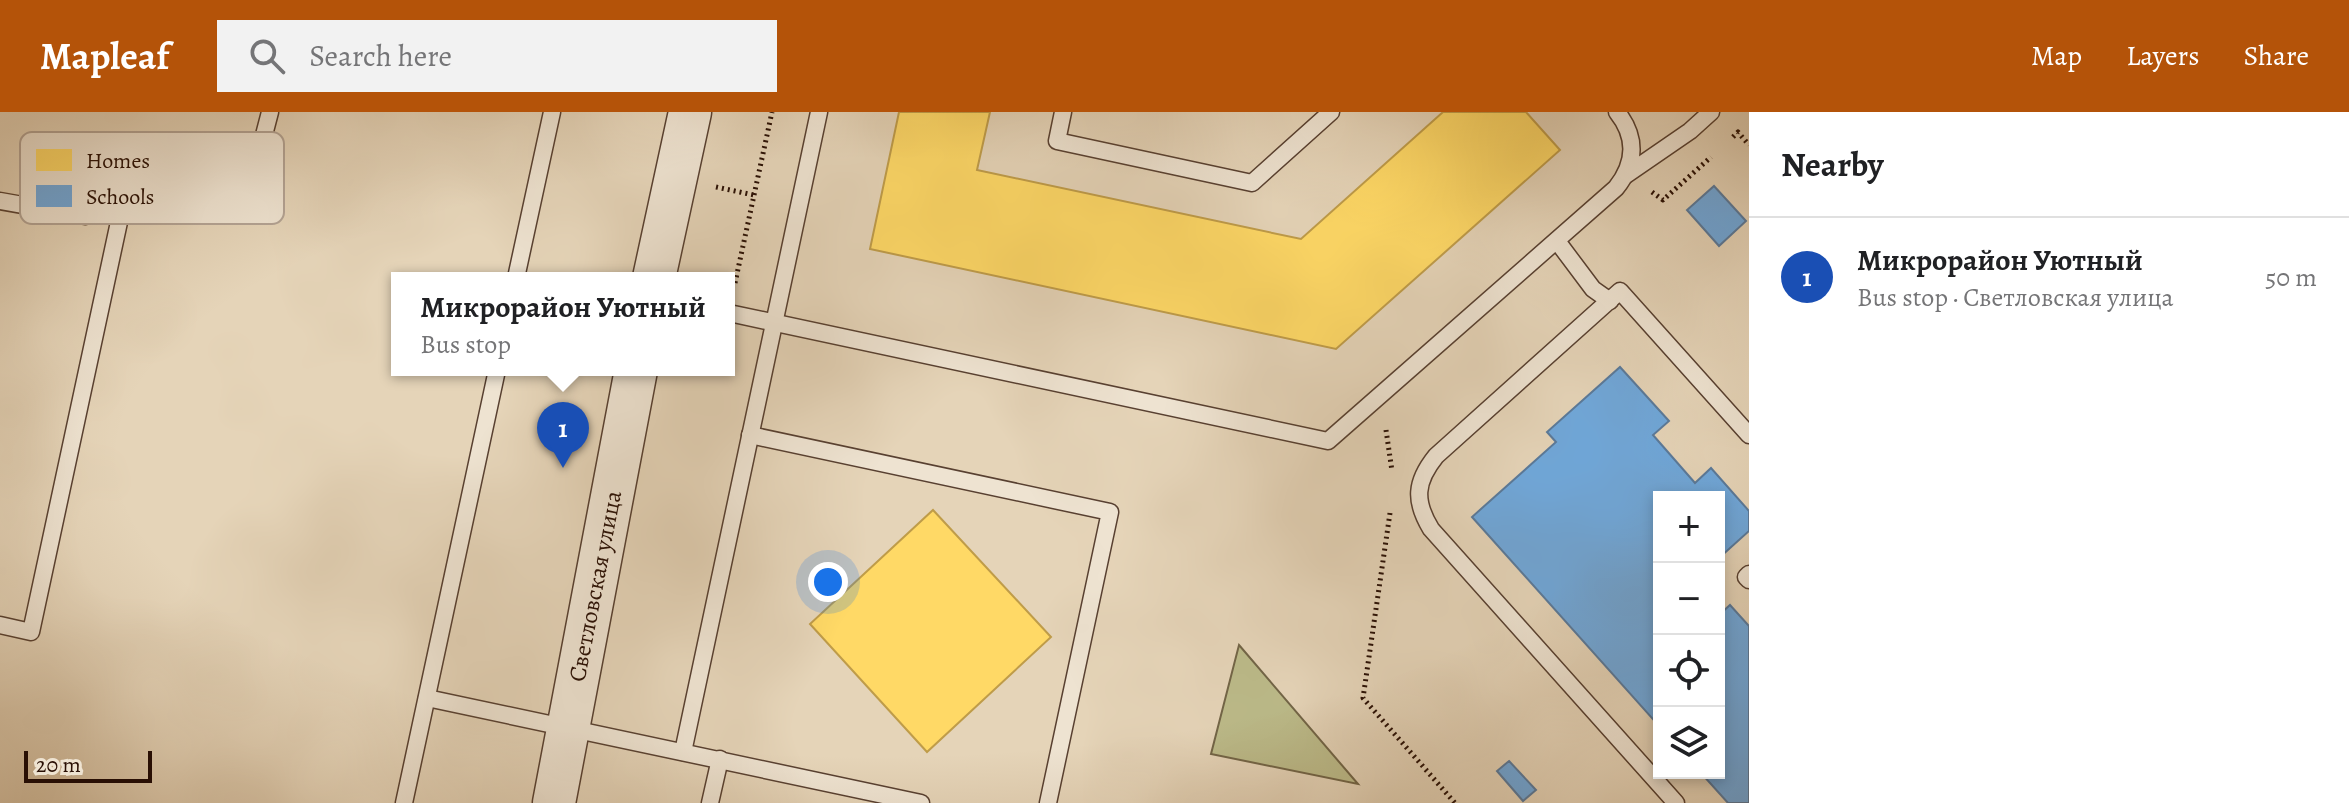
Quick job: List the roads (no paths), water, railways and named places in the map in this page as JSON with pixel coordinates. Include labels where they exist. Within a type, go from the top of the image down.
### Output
[{"type":"street","points":[[655,272],[690,112]]},
{"type":"street","name":"Светловская улица","points":[[554,803],[635,376]]},
{"type":"lane","points":[[265,132],[270,112]]},
{"type":"lane","points":[[517,272],[552,112]]},
{"type":"lane","points":[[683,752],[819,112]]},
{"type":"lane","points":[[1063,112],[1057,141],[1252,183],[1331,112]]},
{"type":"lane","points":[[735,307],[775,322],[1328,441],[1616,188],[1632,160],[1633,144],[1617,112]]},
{"type":"lane","points":[[1626,175],[1690,131],[1711,112]]},
{"type":"lane","points":[[0,201],[20,205]]},
{"type":"lane","points":[[0,625],[31,632],[119,224]]},
{"type":"lane","points":[[1557,241],[1593,289],[1610,301]]},
{"type":"lane","points":[[1676,803],[1431,529],[1418,500],[1420,484],[1425,469],[1436,456],[1620,291],[1749,435]]},
{"type":"lane","points":[[404,803],[496,376]]},
{"type":"lane","points":[[750,435],[1110,512],[1048,803]]},
{"type":"lane","points":[[427,698],[921,803]]},
{"type":"lane","points":[[710,803],[720,759]]},
{"type":"place","name":"Микрорайон Уютный","points":[[563,468]]}]
